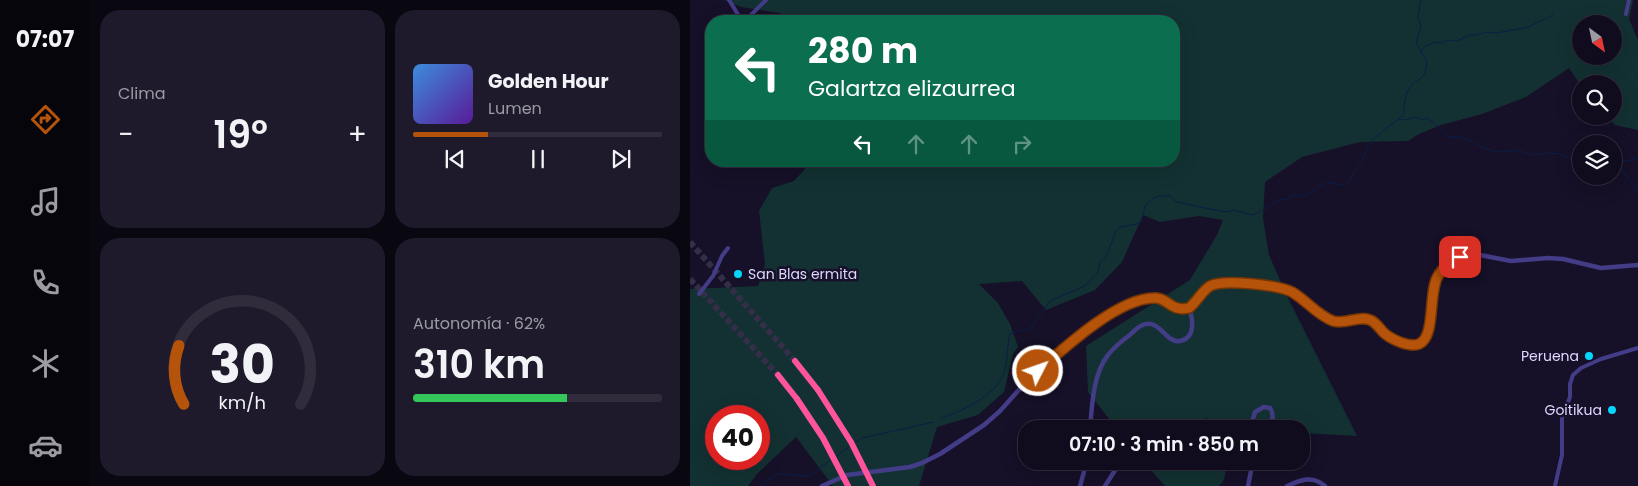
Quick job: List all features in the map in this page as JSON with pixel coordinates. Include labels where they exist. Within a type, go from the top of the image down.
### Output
[{"type":"highway","points":[[795,361],[818,390],[851,442],[873,486]]},
{"type":"highway","points":[[778,375],[797,399],[823,438],[848,486]]},
{"type":"street","points":[[729,0],[738,15]]},
{"type":"street","points":[[751,15],[766,0]]},
{"type":"street","points":[[1626,14],[1629,0]]},
{"type":"street","points":[[699,294],[728,248]]},
{"type":"street","points":[[822,486],[847,475],[910,467],[940,454],[994,417],[1026,382],[1088,329],[1121,308],[1137,302],[1155,298],[1162,300],[1172,307],[1189,308],[1208,288],[1215,284],[1274,287],[1292,293],[1333,320],[1344,322],[1361,319],[1371,320],[1392,338],[1415,345],[1422,342],[1430,326],[1434,287],[1438,276],[1449,264],[1460,257],[1475,254],[1511,261],[1548,258],[1563,259],[1601,268],[1638,265]]},
{"type":"street","points":[[1091,420],[1098,373],[1108,355],[1139,327],[1148,324],[1154,325],[1172,339],[1181,341],[1192,330],[1192,318],[1189,308]]},
{"type":"street","points":[[1555,486],[1562,455],[1562,418],[1570,398],[1573,375],[1581,368],[1609,355],[1638,348]]},
{"type":"street","points":[[1253,420],[1255,412],[1264,406],[1270,408],[1273,413],[1272,420]]},
{"type":"street","points":[[1080,486],[1084,470]]},
{"type":"street","points":[[1105,486],[1115,470]]},
{"type":"street","points":[[1248,486],[1251,470]]},
{"type":"street","points":[[1287,486],[1305,479],[1317,480],[1325,486]]},
{"type":"green space","points":[[724,0],[1633,0],[1629,19],[1638,40],[1638,130],[1615,125],[1622,125],[1622,75],[1574,75],[1569,68],[1526,97],[1482,114],[1441,125],[1408,141],[1360,142],[1302,157],[1265,182],[1263,218],[1269,255],[1286,294],[1357,436],[1310,433],[1310,420],[1213,420],[1204,418],[1205,420],[1110,420],[1088,392],[1086,346],[1190,280],[1217,235],[1223,220],[1199,216],[1160,222],[1143,215],[1122,262],[1095,290],[1046,310],[1022,281],[979,284],[998,303],[1010,324],[1018,347],[1013,354],[1004,392],[978,415],[937,427],[919,486],[833,486],[796,437],[770,462],[770,405],[705,405],[705,470],[761,470],[748,486],[690,486],[690,289],[758,286],[765,264],[759,211],[772,188],[794,181],[807,167],[1180,167],[1180,15],[782,15],[780,13],[741,7]]},
{"type":"green space","points":[[1151,470],[1225,470],[1225,478],[1219,486],[1165,486]]},
{"type":"waterway","points":[[942,418],[970,406],[996,386],[1002,378],[1005,369],[1010,334],[1032,327],[1050,301],[1085,286],[1098,272],[1100,262],[1107,255],[1116,231],[1121,227],[1141,223],[1145,206],[1152,199],[1159,196],[1170,196],[1177,202],[1227,212],[1233,210],[1253,215],[1279,200],[1296,195],[1304,196],[1327,182],[1344,185],[1350,181],[1372,141],[1404,114],[1408,90],[1425,73],[1427,62],[1416,43],[1421,27],[1418,16],[1421,0]]},
{"type":"waterway","points":[[1421,52],[1424,47],[1434,42],[1456,41],[1471,35],[1487,32],[1497,33],[1528,27],[1553,15]]},
{"type":"waterway","points":[[1399,119],[1406,120],[1416,117],[1423,120],[1428,118],[1448,137],[1459,137],[1472,141],[1492,151],[1515,150],[1535,155],[1546,153],[1560,154],[1572,159]]},
{"type":"waterway","points":[[1622,161],[1638,158]]},
{"type":"waterway","points":[[1622,169],[1638,190]]},
{"type":"waterway","points":[[853,444],[862,438],[934,422]]},
{"type":"waterway","points":[[835,457],[850,446]]},
{"type":"waterway","points":[[760,486],[776,474],[810,476],[832,459]]},
{"type":"tunnel","points":[[690,242],[795,361]]},
{"type":"tunnel","points":[[690,279],[778,375]]},
{"type":"place","name":"San Blas ermita","points":[[738,274]]},
{"type":"place","name":"Peruena","points":[[1589,356]]},
{"type":"place","name":"Goitikua","points":[[1612,410]]},
{"type":"route","points":[[1038,371],[1095,323],[1121,308],[1149,298],[1158,298],[1176,309],[1189,308],[1208,288],[1215,284],[1223,283],[1281,288],[1292,293],[1328,318],[1338,322],[1361,319],[1371,320],[1386,335],[1408,344],[1419,344],[1425,339],[1430,326],[1436,280],[1444,268],[1460,257]]}]
